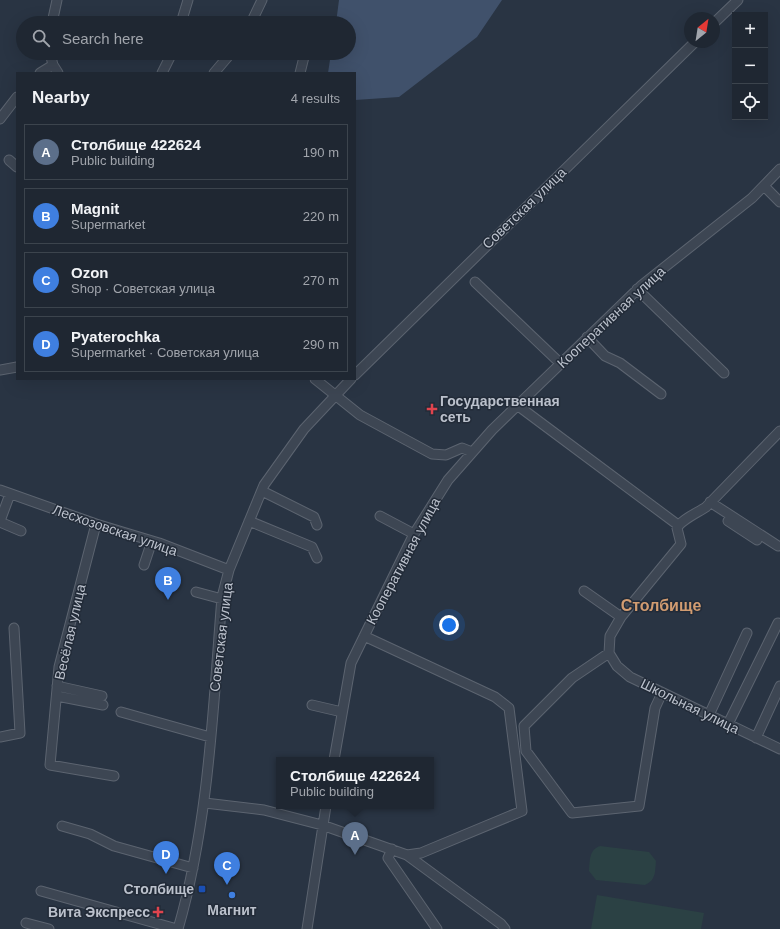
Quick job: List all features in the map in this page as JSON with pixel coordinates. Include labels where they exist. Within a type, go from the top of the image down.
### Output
[{"type":"street","points":[[54,16],[58,0]]},
{"type":"street","points":[[183,16],[188,0]]},
{"type":"street","points":[[254,16],[262,0]]},
{"type":"street","points":[[720,17],[738,0]]},
{"type":"street","name":"Советская улица","points":[[356,374],[689,48]]},
{"type":"street","points":[[52,60],[57,72]]},
{"type":"street","points":[[162,72],[168,60]]},
{"type":"street","points":[[215,72],[225,60]]},
{"type":"street","points":[[300,72],[303,60]]},
{"type":"street","points":[[42,72],[53,65]]},
{"type":"street","points":[[0,119],[16,97]]},
{"type":"street","points":[[9,160],[16,166]]},
{"type":"street","name":"Кооперативная улица","points":[[334,757],[351,663],[414,534],[448,480],[472,452],[517,405],[637,289],[752,198],[780,169]]},
{"type":"street","points":[[764,186],[780,202]]},
{"type":"street","points":[[475,282],[560,363]]},
{"type":"street","points":[[637,289],[724,373]]},
{"type":"street","points":[[587,337],[605,356],[620,363],[661,394]]},
{"type":"street","points":[[0,370],[16,367]]},
{"type":"street","points":[[317,380],[360,415],[432,454],[446,455],[462,448],[472,452]]},
{"type":"street","name":"Советская улица","points":[[177,929],[187,896],[205,803],[223,596],[228,572],[262,491],[304,429],[349,380]]},
{"type":"street","points":[[517,405],[678,525]]},
{"type":"street","points":[[678,525],[708,505],[780,431]]},
{"type":"street","name":"Лесхозовская улица","points":[[0,490],[228,572]]},
{"type":"street","points":[[262,491],[314,516],[317,525]]},
{"type":"street","points":[[10,494],[1,519],[20,531]]},
{"type":"street","points":[[708,505],[757,540]]},
{"type":"street","points":[[708,505],[778,546]]},
{"type":"street","points":[[380,516],[414,534]]},
{"type":"street","points":[[249,520],[312,547],[317,558]]},
{"type":"street","name":"Весёлая улица","points":[[96,524],[59,667],[50,766],[114,776]]},
{"type":"street","points":[[662,692],[655,708],[640,806],[572,813],[526,751],[524,726],[572,678],[609,653],[610,636],[621,617],[681,544],[677,528],[678,525]]},
{"type":"street","points":[[145,562],[151,545]]},
{"type":"street","points":[[584,591],[621,617]]},
{"type":"street","points":[[196,592],[223,596]]},
{"type":"street","points":[[728,724],[778,624]]},
{"type":"street","points":[[0,737],[20,733],[14,628]]},
{"type":"street","points":[[709,715],[747,633]]},
{"type":"street","points":[[364,636],[495,697],[509,708],[522,812],[421,853],[407,855]]},
{"type":"street","name":"Школьная улица","points":[[609,653],[617,666],[630,677],[780,749]]},
{"type":"street","points":[[756,738],[780,686]]},
{"type":"street","points":[[57,691],[103,700]]},
{"type":"street","points":[[312,705],[342,712]]},
{"type":"street","points":[[121,712],[210,737]]},
{"type":"street","points":[[205,803],[264,810],[322,824],[407,855],[501,924],[505,929]]},
{"type":"street","points":[[307,929],[325,809]]},
{"type":"street","points":[[62,826],[90,834],[114,846],[193,868]]},
{"type":"street","points":[[392,849],[388,858],[437,929]]},
{"type":"street","points":[[41,891],[177,929]]},
{"type":"street","points":[[26,923],[49,929]]},
{"type":"green space","points":[[600,846],[649,852],[656,861],[653,878],[645,885],[596,880],[589,871],[590,859],[594,850]]},
{"type":"green space","points":[[597,895],[704,913],[701,929],[591,929]]},
{"type":"water","points":[[339,0],[502,0],[477,37],[399,97],[356,100],[356,72],[328,72],[330,60],[356,60],[356,16],[337,16]]},
{"type":"place","name":"Государственная сеть","points":[[432,409]]},
{"type":"place","name":"Magnit","points":[[168,600]]},
{"type":"place","name":"Столбище 422624","points":[[355,855]]},
{"type":"place","name":"Pyaterochka","points":[[166,874]]},
{"type":"place","name":"Ozon","points":[[227,885]]},
{"type":"place","name":"Столбище","points":[[202,889]]},
{"type":"place","name":"Магнит","points":[[232,895]]},
{"type":"place","name":"Вита Экспресс","points":[[158,912]]},
{"type":"district","name":"Столбище","points":[[661,605]]}]
